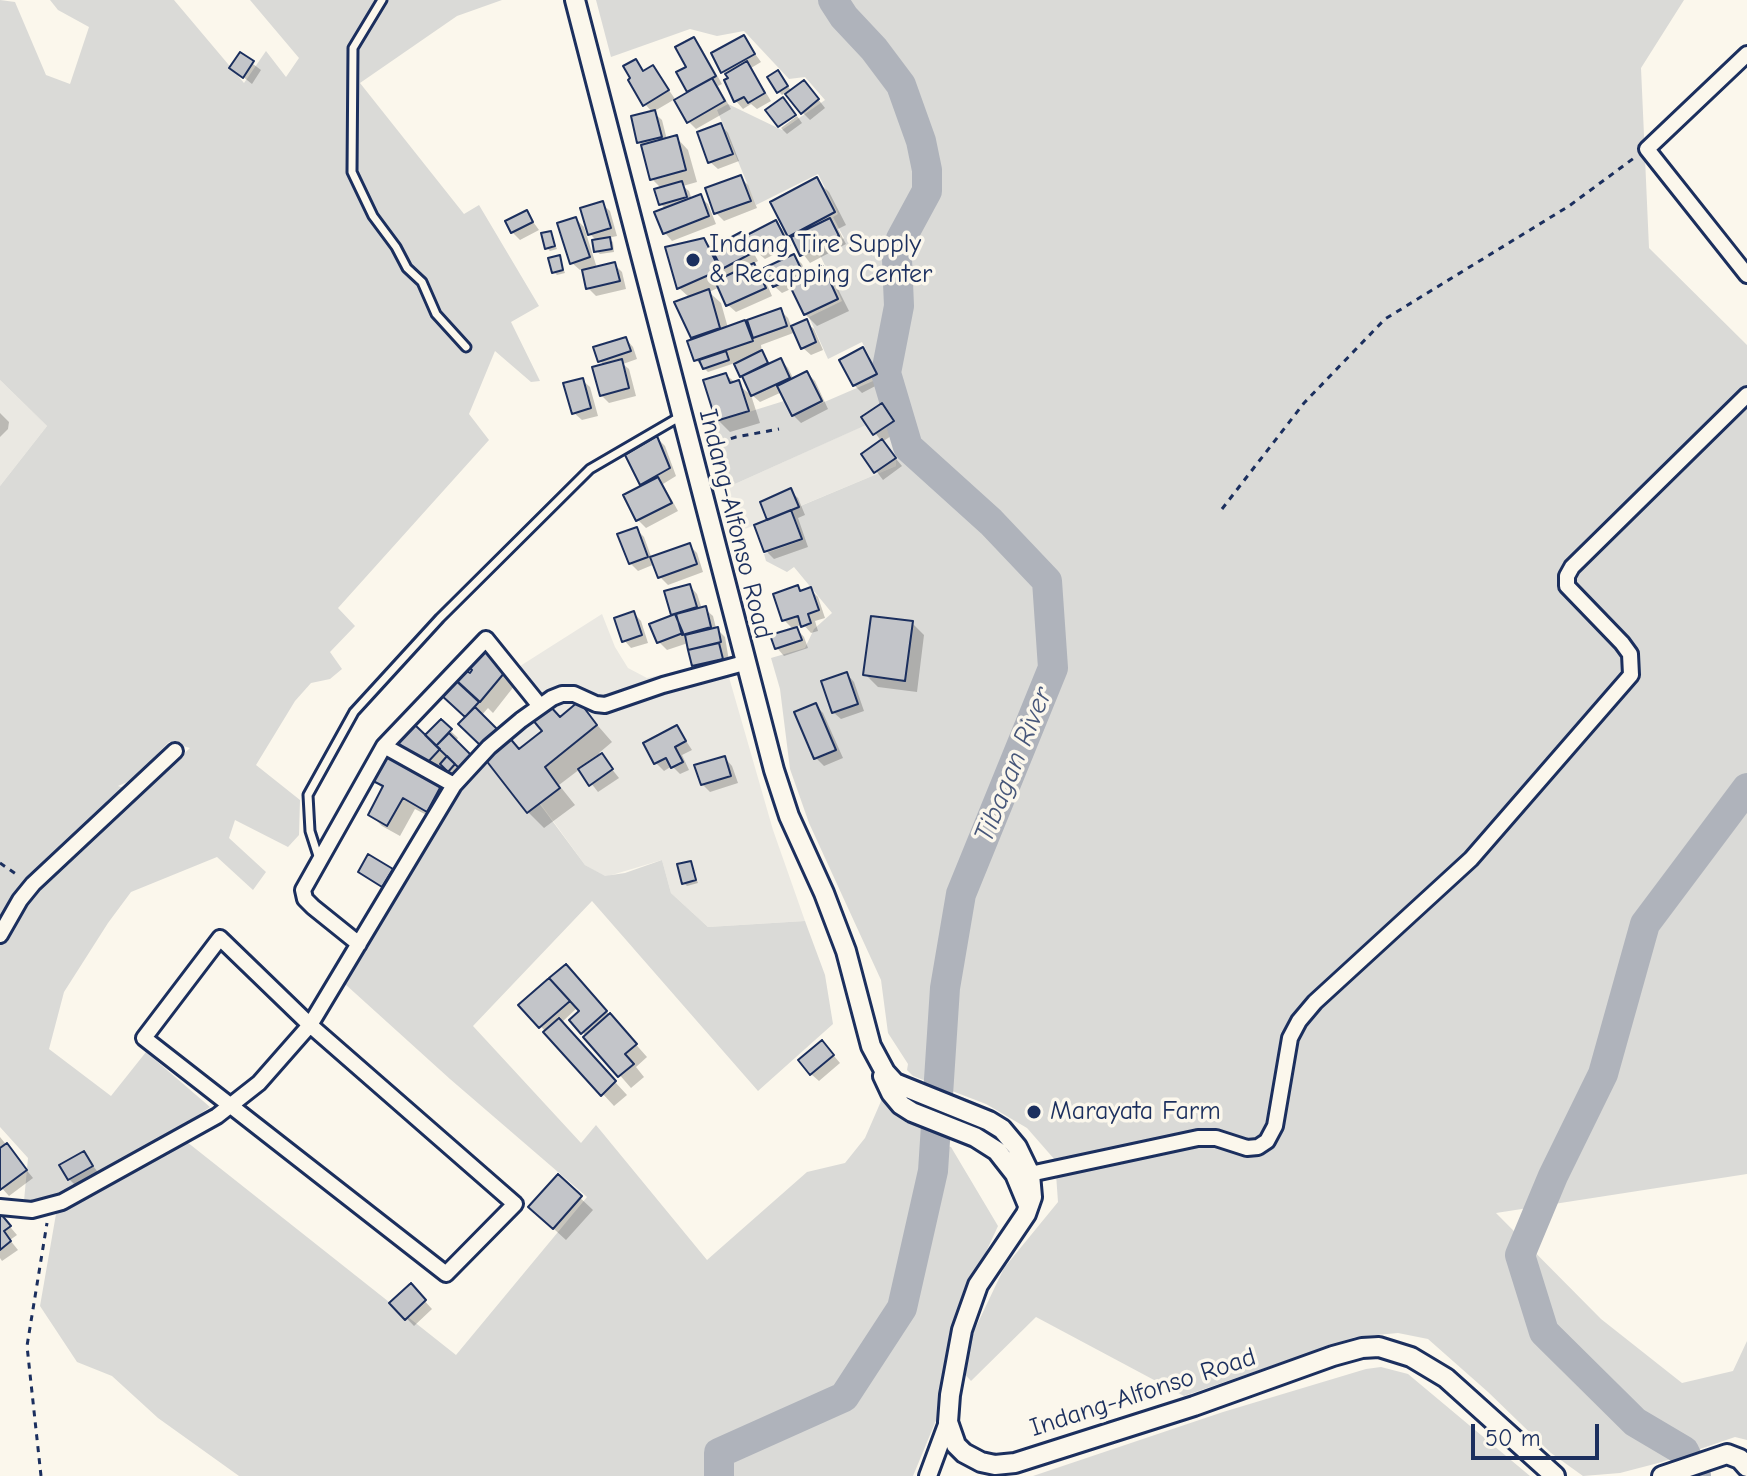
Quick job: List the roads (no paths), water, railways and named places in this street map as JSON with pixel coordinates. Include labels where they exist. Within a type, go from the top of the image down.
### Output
[{"type":"main road","name":"Indang-Alfonso Road","points":[[575,0],[744,663],[781,793],[834,917],[874,1052],[891,1093],[912,1112],[991,1145],[1010,1165],[1027,1199],[1026,1214]]},
{"type":"main road","name":"Indang-Alfonso Road","points":[[874,1052],[892,1080],[982,1118],[1005,1132],[1022,1154],[1030,1174]]},
{"type":"main road","points":[[948,1422],[952,1376],[974,1293],[1026,1214],[1032,1197],[1030,1174]]},
{"type":"main road","name":"Indang-Alfonso Road","points":[[948,1422],[954,1443],[964,1453],[981,1462],[1004,1465],[1194,1406],[1346,1352],[1379,1347],[1411,1357],[1446,1378],[1555,1476]]},
{"type":"main road","points":[[1664,1475],[1727,1454],[1745,1460]]},
{"type":"street","points":[[1747,54],[1647,149],[1747,275]]},
{"type":"street","points":[[1030,1174],[1198,1138],[1216,1138],[1247,1148],[1258,1147],[1267,1141],[1275,1126],[1290,1038],[1299,1021],[1315,1002],[1471,859],[1631,675],[1630,654],[1567,586],[1567,576],[1572,567],[1747,395]]},
{"type":"street","points":[[359,944],[305,899],[303,886],[384,746],[486,639],[540,706]]},
{"type":"street","points":[[1,1207],[50,1207],[77,1195],[230,1108],[275,1066],[310,1025],[454,785],[489,747],[540,706],[556,697],[571,694],[596,704],[608,704],[744,663]]},
{"type":"street","points":[[384,746],[454,785]]},
{"type":"street","points":[[0,935],[33,884],[175,751]]},
{"type":"street","points":[[220,938],[310,1025],[515,1204],[446,1274],[230,1108],[144,1038],[220,938]]},
{"type":"street","points":[[928,1476],[948,1422]]},
{"type":"lane","points":[[382,0],[353,48],[352,172],[373,216],[407,268],[422,282],[436,314],[466,347]]},
{"type":"lane","points":[[319,859],[310,831],[308,795],[354,712],[440,618],[590,469],[681,416]]},
{"type":"waterway","name":"Tibagan River","points":[[719,1476],[719,1453],[844,1397],[902,1308],[933,1171],[945,988],[961,894],[1053,668],[1047,581],[991,522],[908,447],[886,373],[899,306],[897,259],[901,239],[927,191],[927,170],[921,141],[901,85],[833,0]]},
{"type":"waterway","points":[[1696,1476],[1684,1451],[1635,1422],[1544,1332],[1520,1255],[1553,1176],[1603,1074],[1645,924],[1747,788]]},
{"type":"place","name":"Indang Tire Supply & Recapping Center","points":[[693,260]]},
{"type":"place","name":"Marayata Farm","points":[[1034,1112]]}]
